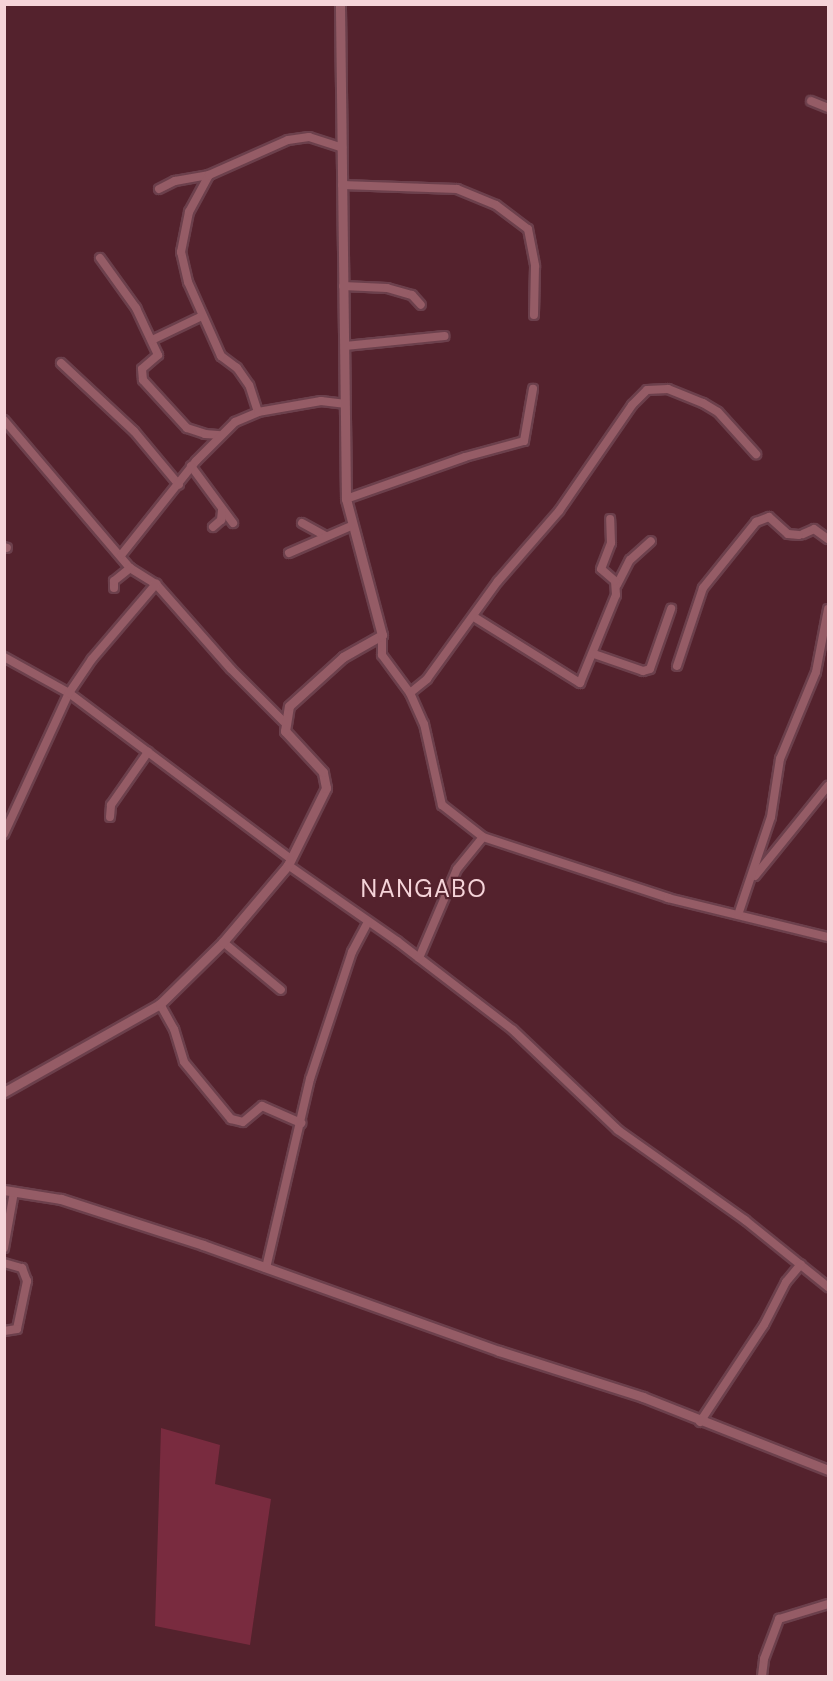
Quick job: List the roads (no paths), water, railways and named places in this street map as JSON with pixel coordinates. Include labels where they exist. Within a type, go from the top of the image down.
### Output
[{"type":"street","points":[[340,4],[346,499],[351,526],[382,635],[382,655],[410,693],[424,724],[442,805],[483,837],[668,898],[828,937]]},
{"type":"street","points":[[811,101],[828,108]]},
{"type":"street","points":[[159,189],[175,181],[209,175],[288,141],[309,138],[342,148]]},
{"type":"street","points":[[209,175],[189,212],[181,252],[202,316],[221,356],[237,368],[249,385],[258,412]]},
{"type":"street","points":[[342,184],[457,189],[496,205],[528,229],[534,266],[534,315]]},
{"type":"street","points":[[100,258],[136,308],[152,340],[158,358],[142,369],[143,380],[187,428],[205,435],[221,435]]},
{"type":"street","points":[[343,286],[387,288],[412,295],[421,305]]},
{"type":"street","points":[[152,340],[202,316]]},
{"type":"street","points":[[345,346],[446,336]]},
{"type":"street","points":[[62,363],[121,418],[179,485]]},
{"type":"street","points":[[346,499],[465,457],[524,441],[532,389]]},
{"type":"street","points":[[410,693],[427,678],[474,617],[498,581],[559,511],[632,405],[647,390],[668,389],[703,403],[718,412],[756,454]]},
{"type":"street","points":[[122,554],[179,485],[191,466],[235,422],[258,412],[321,401],[344,404]]},
{"type":"street","points":[[4,420],[122,554],[130,568],[156,584],[231,669],[284,722]]},
{"type":"street","points":[[191,466],[233,523]]},
{"type":"street","points":[[213,527],[220,520],[222,510]]},
{"type":"street","points":[[677,666],[703,588],[758,519],[769,517],[788,534],[801,534],[814,529],[828,539]]},
{"type":"street","points":[[610,519],[611,543],[601,569],[616,585]]},
{"type":"street","points":[[302,523],[325,536]]},
{"type":"street","points":[[289,554],[351,526]]},
{"type":"street","points":[[474,617],[576,684],[584,678],[594,654],[616,585],[630,560],[651,541]]},
{"type":"street","points":[[114,588],[114,581],[130,568]]},
{"type":"street","points":[[4,834],[69,693],[92,659],[156,584]]},
{"type":"street","points":[[594,654],[643,671],[650,669],[671,609]]},
{"type":"street","points":[[738,915],[771,817],[780,759],[812,683],[828,609]]},
{"type":"street","points":[[4,1092],[160,1004],[223,942],[288,861],[319,804],[326,781],[323,772],[285,731],[284,722],[289,706],[303,689],[344,657],[382,635]]},
{"type":"street","points":[[4,657],[69,693],[368,922],[419,958],[434,973],[513,1030],[618,1130],[801,1264],[828,1287]]},
{"type":"street","points":[[110,817],[111,805],[148,752]]},
{"type":"street","points":[[752,879],[828,786]]},
{"type":"street","points":[[419,958],[457,869],[483,837]]},
{"type":"street","points":[[266,1268],[310,1079],[352,952],[368,922]]},
{"type":"street","points":[[223,942],[281,990]]},
{"type":"street","points":[[160,1004],[174,1029],[184,1062],[231,1119],[243,1122],[262,1106],[301,1123]]},
{"type":"street","points":[[4,1248],[9,1191],[61,1199],[643,1397],[700,1422],[828,1470]]},
{"type":"street","points":[[4,1263],[22,1268],[27,1281],[17,1329],[4,1330]]},
{"type":"street","points":[[700,1422],[764,1325],[786,1282],[801,1264]]},
{"type":"street","points":[[762,1677],[764,1659],[780,1619],[828,1604]]},
{"type":"district","name":"NANGABO","points":[[424,889]]}]
